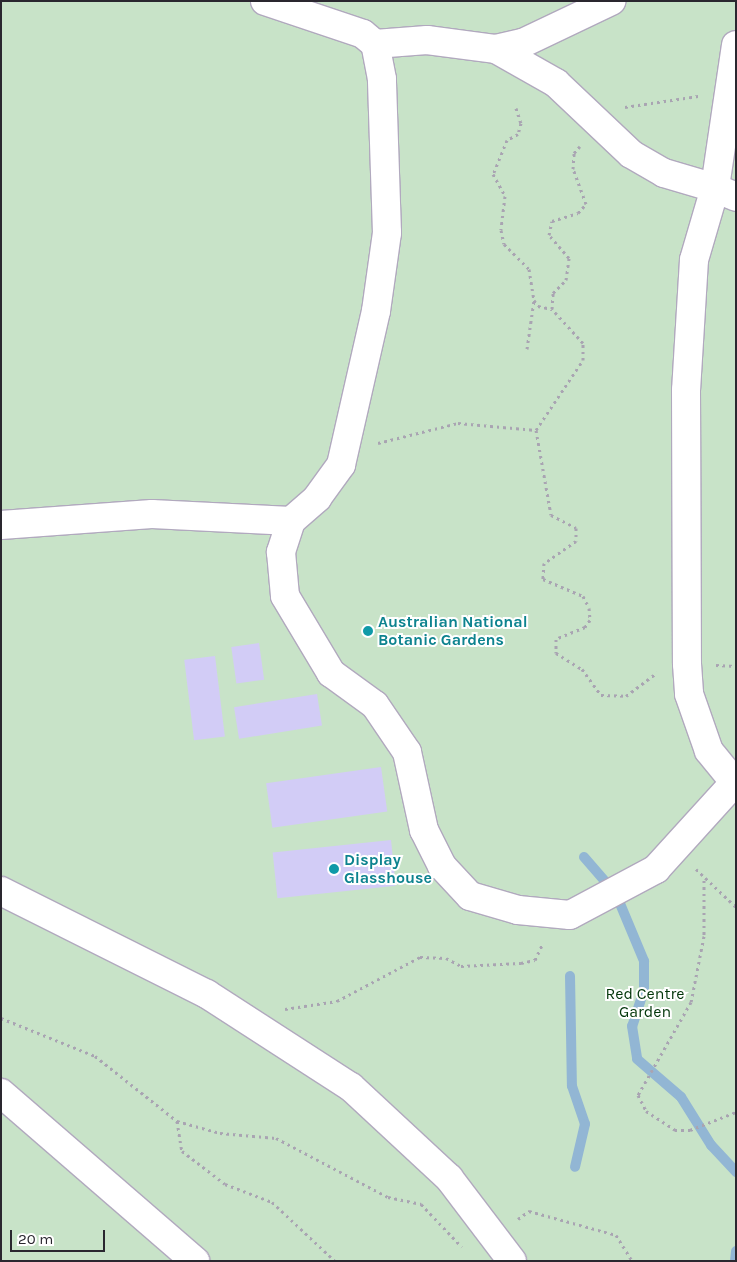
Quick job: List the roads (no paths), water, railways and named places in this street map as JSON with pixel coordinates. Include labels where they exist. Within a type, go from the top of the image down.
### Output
[{"type":"lane","points":[[265,1],[363,34],[375,44],[382,79],[387,233],[376,311],[341,465],[317,498],[291,521],[281,552],[285,596],[331,673],[375,705],[407,752],[424,830],[442,866],[470,896],[540,912],[570,915],[616,894],[656,869],[681,846],[735,784],[709,750],[688,694],[686,390],[694,260],[726,193],[728,85],[736,45]]},
{"type":"lane","points":[[375,44],[427,40],[496,49],[523,43],[611,1]]},
{"type":"lane","points":[[496,49],[556,83],[631,154],[664,173],[726,193]]},
{"type":"lane","points":[[1,525],[152,514],[291,521]]},
{"type":"lane","points":[[1,891],[207,994],[351,1087],[449,1178],[496,1235],[512,1261]]},
{"type":"lane","points":[[1,1093],[195,1261]]},
{"type":"waterway","points":[[584,857],[616,894],[644,961],[644,990],[632,1026],[637,1059],[681,1097],[711,1145],[736,1172]]},
{"type":"waterway","points":[[570,976],[572,1086],[585,1124],[575,1167]]},
{"type":"waterway","points":[[735,1261],[736,1251]]},
{"type":"place","name":"Australian National Botanic Gardens","points":[[368,631]]},
{"type":"place","name":"Display Glasshouse","points":[[334,869]]},
{"type":"park label","name":"Red Centre Garden","points":[[645,1003]]}]
